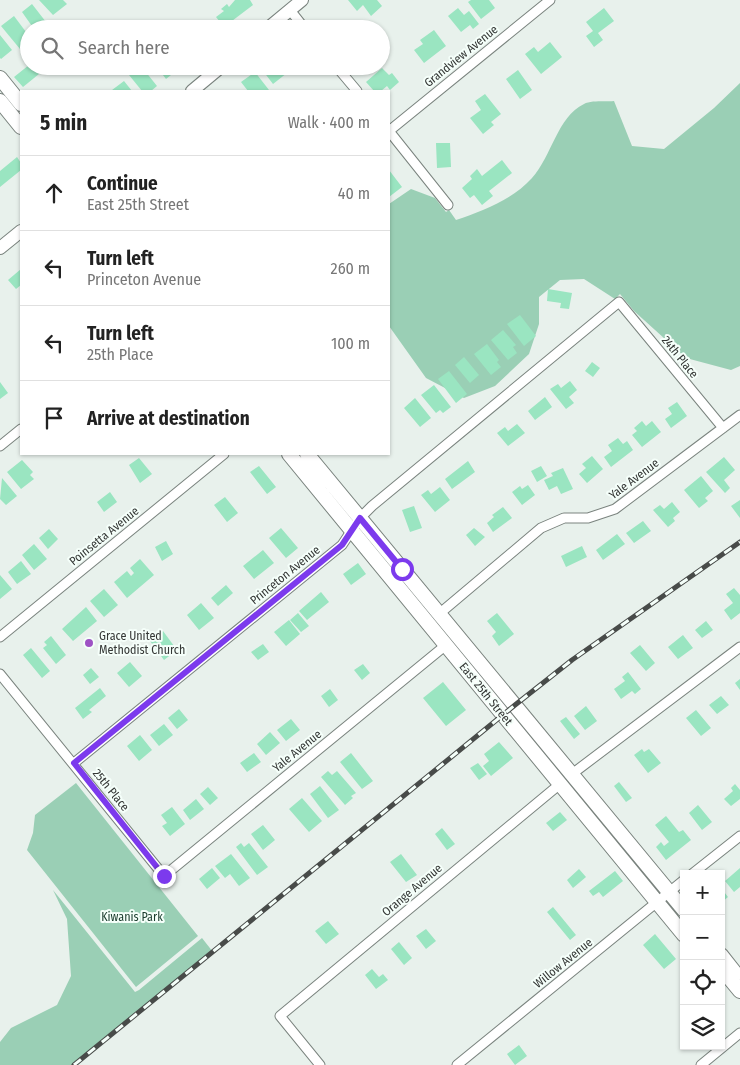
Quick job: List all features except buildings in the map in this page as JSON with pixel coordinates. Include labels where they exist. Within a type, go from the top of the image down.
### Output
[{"type":"main road","points":[[278,20],[302,0]]},
{"type":"main road","points":[[193,90],[211,75]]},
{"type":"main road","points":[[0,78],[20,103]]},
{"type":"main road","points":[[0,101],[20,126]]},
{"type":"main road","points":[[0,248],[20,232]]},
{"type":"main road","name":"East 25th Street","points":[[290,455],[680,930]]},
{"type":"main road","name":"East 25th Street","points":[[308,455],[680,905]]},
{"type":"main road","points":[[512,725],[527,733],[561,774],[572,774]]},
{"type":"main road","points":[[724,960],[740,978]]},
{"type":"main road","points":[[725,973],[740,992]]},
{"type":"main road","points":[[725,986],[740,1004]]},
{"type":"street","name":"Grandview Avenue","points":[[390,130],[550,0]]},
{"type":"street","points":[[290,10],[298,20]]},
{"type":"street","points":[[343,75],[355,90]]},
{"type":"street","points":[[390,132],[448,204]]},
{"type":"street","name":"24th Place","points":[[619,302],[722,428]]},
{"type":"street","name":"Princeton Avenue","points":[[74,763],[342,545],[360,518],[372,506],[619,302]]},
{"type":"street","name":"Yale Avenue","points":[[439,614],[541,528],[564,518],[588,518],[615,509],[740,415]]},
{"type":"street","points":[[0,446],[20,429]]},
{"type":"street","name":"Poinsetta Avenue","points":[[0,637],[223,455]]},
{"type":"street","name":"Yale Avenue","points":[[164,876],[446,645]]},
{"type":"street","points":[[572,774],[740,647]]},
{"type":"street","name":"25th Place","points":[[0,674],[164,876]]},
{"type":"street","name":"Orange Avenue","points":[[320,1065],[280,1016],[560,784]]},
{"type":"street","points":[[697,870],[740,836]]},
{"type":"street","name":"Willow Avenue","points":[[457,1065],[680,883]]},
{"type":"street","points":[[701,1065],[740,1033]]},
{"type":"green space","points":[[740,83],[740,366],[731,370],[686,358],[634,311],[620,294],[615,299],[584,279],[560,280],[539,297],[539,324],[529,354],[495,386],[464,398],[426,378],[390,327],[390,203],[411,189],[435,198],[446,212],[449,210],[456,220],[497,204],[515,193],[532,178],[545,159],[567,118],[584,104],[614,101],[632,146],[664,149],[714,108]]},
{"type":"green space","name":"Kiwanis Park","points":[[76,783],[198,936],[136,987],[27,850],[33,833],[35,815]]},
{"type":"green space","points":[[53,890],[135,992],[202,938],[213,952],[75,1065],[0,1065],[0,1042],[11,1028],[57,1005],[71,976],[67,919]]},
{"type":"railway","points":[[74,1065],[572,660],[740,542]]},
{"type":"place","name":"Grace United Methodist Church","points":[[89,643]]},
{"type":"route","points":[[164,876],[74,763],[342,545],[360,518],[402,569]]}]
